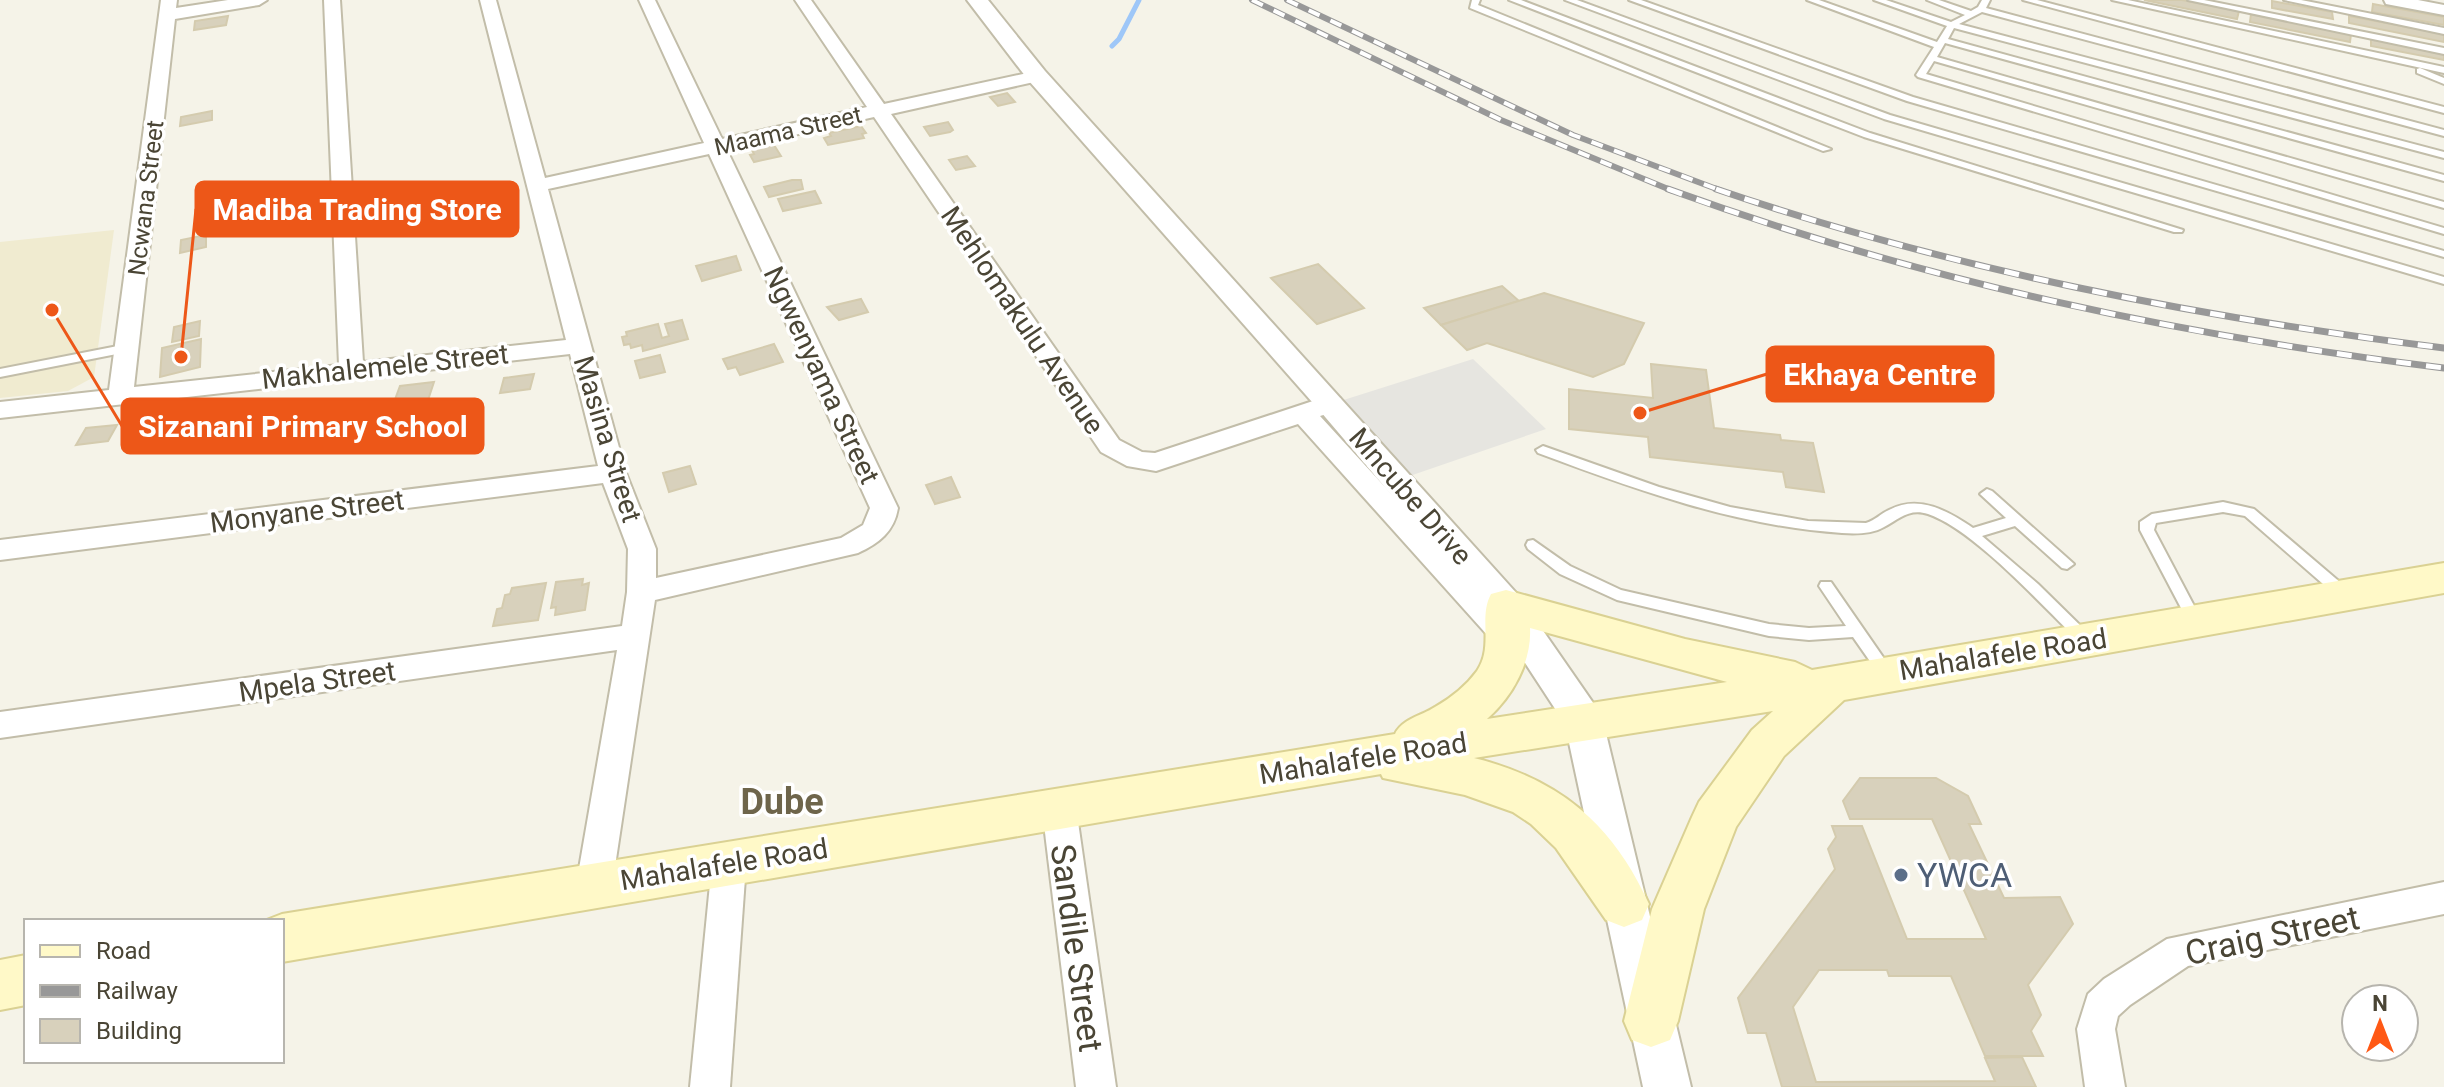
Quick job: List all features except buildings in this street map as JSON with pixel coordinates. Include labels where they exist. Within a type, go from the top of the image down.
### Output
[{"type":"main road","name":"Mahalafele Road","points":[[284,938],[1584,721],[1831,685],[2346,595],[2441,582]]},
{"type":"main road","points":[[1362,758],[1443,727],[1479,701],[1501,667],[1507,622],[1624,641],[1714,664],[1831,685]]},
{"type":"main road","points":[[1651,1021],[1678,909],[1716,817],[1768,743],[1831,685]]},
{"type":"main road","points":[[1362,758],[1460,773],[1514,790],[1566,825],[1624,904]]},
{"type":"main road","points":[[0,985],[24,980]]},
{"type":"street","points":[[168,8],[259,0]]},
{"type":"street","points":[[332,0],[351,369]]},
{"type":"street","name":"Masina Street","points":[[488,0],[613,473],[642,549],[642,592],[594,886]]},
{"type":"street","name":"Ngwenyama Street","points":[[642,592],[848,546],[870,536],[883,518],[884,508],[647,0]]},
{"type":"street","name":"Mehlomakulu Avenue","points":[[803,0],[1110,446],[1136,460],[1156,462],[1331,404]]},
{"type":"street","name":"Mncube Drive","points":[[977,0],[1037,76],[1331,404],[1584,721],[1667,1087]]},
{"type":"street","points":[[2392,0],[2444,10]]},
{"type":"street","name":"Ncwana Street","points":[[121,396],[168,8]]},
{"type":"street","name":"Maama Street","points":[[539,185],[1037,76]]},
{"type":"street","name":"Makhalemele Street","points":[[0,410],[580,346]]},
{"type":"street","points":[[1303,413],[1507,622]]},
{"type":"street","name":"Monyane Street","points":[[0,550],[613,473]]},
{"type":"street","name":"Mpela Street","points":[[0,725],[634,636]]},
{"type":"street","name":"Sandile Street","points":[[1059,808],[1096,1087]]},
{"type":"street","points":[[710,1087],[729,864]]},
{"type":"street","name":"Craig Street","points":[[2105,1087],[2096,1029],[2101,1007],[2117,992],[2180,951],[2444,898]]},
{"type":"lane","points":[[1476,0],[1473,6],[1826,149]]},
{"type":"lane","points":[[1513,0],[1867,135],[2178,230]]},
{"type":"lane","points":[[1569,0],[1887,117],[2444,281]]},
{"type":"lane","points":[[1633,0],[1910,99],[2444,254]]},
{"type":"lane","points":[[1811,0],[1941,43],[2444,178]]},
{"type":"lane","points":[[1878,0],[1952,25],[2444,155]]},
{"type":"lane","points":[[1931,0],[1979,7],[2444,133]]},
{"type":"lane","points":[[2027,0],[2444,110]]},
{"type":"lane","points":[[2116,0],[2444,70]]},
{"type":"lane","points":[[2192,0],[2444,51]]},
{"type":"lane","points":[[2288,0],[2444,31]]},
{"type":"lane","points":[[1979,7],[1952,25],[1921,75],[2444,231]]},
{"type":"lane","points":[[1932,58],[2444,205]]},
{"type":"lane","points":[[2391,59],[2444,81]]},
{"type":"lane","points":[[0,373],[128,348]]},
{"type":"lane","points":[[1543,450],[1639,487],[1800,525],[1851,529],[1878,525],[1906,508],[1929,509],[1949,518],[1971,534],[2088,640]]},
{"type":"lane","points":[[1987,494],[2067,564]]},
{"type":"lane","points":[[2195,621],[2147,530],[2147,522],[2152,519],[2235,507],[2249,512],[2346,595]]},
{"type":"lane","points":[[1971,534],[2017,520]]},
{"type":"lane","points":[[1533,545],[1565,570],[1617,595],[1769,630],[1809,634],[1856,631]]},
{"type":"lane","points":[[1826,586],[1886,673]]},
{"type":"shaded area","points":[[114,230],[94,377],[68,391],[0,398],[0,242]]},
{"type":"shaded area","points":[[1473,359],[1546,429],[1398,480],[1331,404]]},
{"type":"waterway","points":[[1112,46],[1119,39],[1139,0]]},
{"type":"railway","points":[[1252,0],[1501,120],[1669,189]]},
{"type":"railway","points":[[1287,0],[1573,135],[1721,191]]},
{"type":"railway","points":[[1669,189],[1859,251],[2051,301],[2245,339],[2444,368]]},
{"type":"railway","points":[[1669,189],[1673,191]]},
{"type":"railway","points":[[1716,189],[1721,191]]},
{"type":"railway","points":[[1721,191],[1895,244],[2076,287],[2259,321],[2444,348]]},
{"type":"place","name":"Sizanani Primary School","points":[[52,310]]},
{"type":"place","name":"Madiba Trading Store","points":[[181,357]]},
{"type":"place","name":"Ekhaya Centre","points":[[1640,413]]},
{"type":"place","name":"YWCA","points":[[1901,875]]},
{"type":"district","name":"Dube","points":[[782,801]]}]
